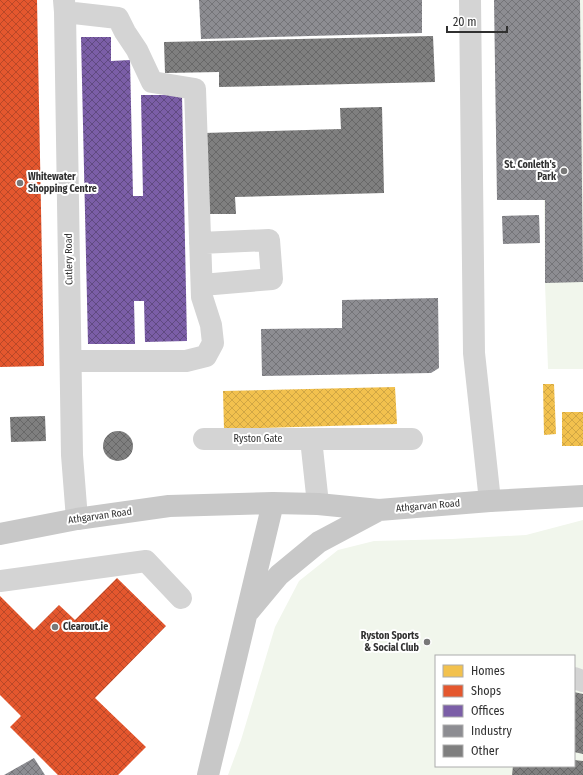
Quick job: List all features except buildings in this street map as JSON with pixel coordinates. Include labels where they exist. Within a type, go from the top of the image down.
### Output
[{"type":"main road","name":"Athgarvan Road","points":[[0,534],[77,519],[169,506],[272,503],[318,504],[379,510],[490,500],[583,496]]},
{"type":"main road","points":[[208,775],[272,503]]},
{"type":"main road","points":[[245,615],[279,575],[319,542],[379,510]]},
{"type":"street","points":[[470,0],[474,353],[490,500]]},
{"type":"street","points":[[60,6],[118,18],[137,50],[152,82],[195,88],[202,297],[211,325],[213,343],[206,356],[186,361],[71,361]]},
{"type":"street","name":"Cutlery Road","points":[[60,6],[71,361],[72,455],[77,519]]},
{"type":"street","points":[[200,243],[269,240],[272,279],[202,285]]},
{"type":"street","name":"Ryston Gate","points":[[204,439],[412,439]]},
{"type":"street","points":[[311,439],[318,504]]},
{"type":"street","points":[[0,581],[146,561],[181,598]]},
{"type":"shaded area","name":"St. Conleth's Park","points":[[542,0],[583,0],[583,369],[548,369],[545,283]]},
{"type":"shaded area","name":"Ryston Sports & Social Club","points":[[583,520],[583,775],[228,775],[241,740],[275,627],[299,581],[338,550],[374,541],[526,535]]},
{"type":"place","name":"St. Conleth's Park","points":[[564,171]]},
{"type":"place","name":"Whitewater Shopping Centre","points":[[20,183]]},
{"type":"place","name":"Clearout.ie","points":[[55,627]]},
{"type":"place","name":"Ryston Sports & Social Club","points":[[427,642]]}]
